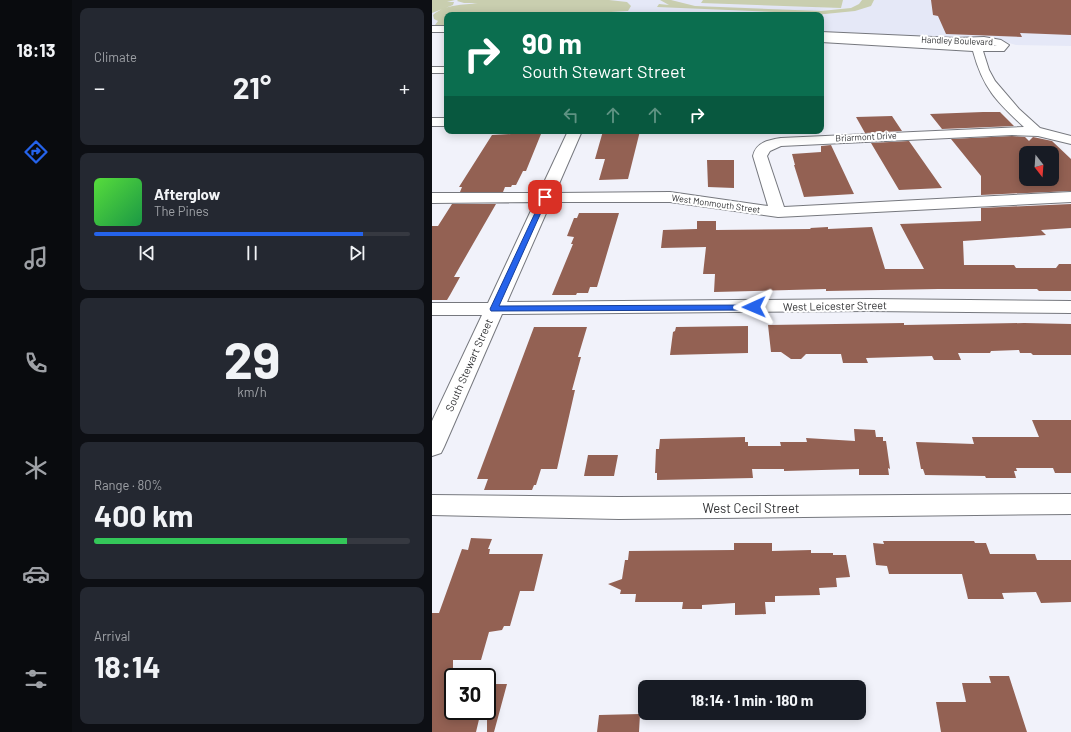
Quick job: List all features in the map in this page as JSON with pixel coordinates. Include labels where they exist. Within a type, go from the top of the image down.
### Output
[{"type":"street","points":[[432,36],[440,29]]},
{"type":"street","name":"Handley Boulevard","points":[[824,35],[842,38],[977,48],[1000,49],[1004,45],[997,42],[984,40],[956,41],[842,38],[824,39]]},
{"type":"street","points":[[977,48],[985,74],[992,86],[1036,132],[1071,140]]},
{"type":"street","points":[[432,70],[444,70]]},
{"type":"street","points":[[432,122],[444,122]]},
{"type":"street","name":"Briarmont Drive","points":[[778,212],[760,156],[760,152],[771,144],[789,141],[859,137],[1012,131],[1036,132]]},
{"type":"street","name":"South Stewart Street","points":[[432,447],[574,134]]},
{"type":"street","name":"West Monmouth Street","points":[[432,198],[670,197],[703,201],[755,211],[778,212],[1071,197]]},
{"type":"street","name":"West Leicester Street","points":[[432,309],[869,305],[1071,307]]},
{"type":"street","name":"West Cecil Street","points":[[432,505],[627,508],[1071,504]]},
{"type":"shaded area","points":[[432,0],[1071,0],[1071,46],[1016,45],[995,39],[824,33],[824,12],[444,12],[444,25],[432,25]]},
{"type":"green space","points":[[432,0],[455,0],[447,2],[454,2],[453,5],[432,13]]},
{"type":"green space","points":[[609,0],[627,2],[631,6],[628,11],[611,11],[627,12],[444,12],[444,25],[435,25],[438,21],[434,19],[433,15],[438,11],[454,6],[478,3],[464,3],[457,1]]},
{"type":"green space","points":[[660,0],[671,0],[695,6],[821,11],[851,8],[859,4],[862,0],[874,0],[871,6],[855,11],[825,14],[824,12],[777,12],[657,7],[659,4],[669,5]]},
{"type":"green space","points":[[703,0],[843,0],[841,8],[701,3]]},
{"type":"building","points":[[931,0],[1071,0],[1071,35],[1020,33],[1022,37],[946,34],[938,16],[933,15]]},
{"type":"building","points":[[1000,112],[1014,126],[942,129],[930,114]]},
{"type":"building","points":[[892,116],[902,131],[865,133],[856,117]]},
{"type":"building","points":[[541,134],[526,171],[523,171],[516,185],[505,187],[503,192],[460,192],[462,187],[459,187],[492,135]]},
{"type":"building","points":[[602,134],[639,134],[628,179],[599,180],[605,159],[595,159]]},
{"type":"building","points":[[1012,136],[1025,137],[1029,141],[1033,137],[1052,141],[1057,146],[1019,146],[1019,186],[1059,186],[1059,148],[1071,159],[1071,191],[981,195],[981,176],[951,139]]},
{"type":"building","points":[[909,141],[942,188],[899,190],[871,143]]},
{"type":"building","points":[[831,145],[854,194],[804,197],[792,154],[821,152],[821,146]]},
{"type":"building","points":[[707,160],[734,160],[734,188],[708,187]]},
{"type":"building","points":[[452,204],[496,204],[454,277],[460,277],[447,300],[432,300],[432,226],[438,226]]},
{"type":"building","points":[[1071,204],[1071,228],[1041,230],[1046,235],[963,241],[964,265],[1014,265],[1016,268],[1056,268],[1059,264],[1071,264],[1071,291],[1039,291],[1037,289],[938,289],[826,291],[826,289],[714,292],[715,274],[703,274],[706,247],[661,248],[663,230],[697,229],[697,221],[716,221],[716,230],[872,227],[885,269],[924,269],[900,224],[981,221],[981,208]]},
{"type":"building","points":[[579,213],[619,213],[597,287],[590,287],[588,293],[577,293],[576,295],[552,295],[573,244],[571,244],[574,237],[567,236],[574,218],[577,218]]},
{"type":"building","points":[[904,323],[904,325],[1024,323],[1071,324],[1071,355],[1033,355],[1031,353],[1020,353],[1019,350],[991,351],[990,353],[958,353],[961,360],[934,360],[932,356],[866,358],[868,363],[843,363],[841,354],[806,354],[801,359],[791,359],[781,352],[771,352],[768,325]]},
{"type":"building","points":[[748,326],[748,353],[670,355],[673,332],[675,331],[676,327]]},
{"type":"building","points":[[534,327],[587,327],[578,357],[581,357],[572,390],[575,390],[557,469],[541,469],[536,485],[534,485],[532,490],[484,490],[488,479],[477,479]]},
{"type":"building","points":[[1032,420],[1071,420],[1071,473],[1055,473],[1053,468],[1016,468],[1017,471],[1014,471],[1016,478],[986,478],[985,476],[925,475],[923,469],[921,469],[916,442],[974,444],[972,437],[1039,437]]},
{"type":"building","points":[[854,429],[875,430],[876,437],[883,437],[883,441],[886,441],[890,469],[888,468],[889,475],[859,475],[859,469],[784,471],[784,469],[752,469],[753,478],[657,480],[657,473],[655,473],[656,449],[659,449],[660,439],[745,437],[745,442],[748,442],[748,446],[781,446],[780,442],[807,442],[806,438],[855,441]]},
{"type":"building","points":[[588,455],[618,455],[614,476],[584,476]]},
{"type":"building","points":[[471,538],[492,539],[488,549],[490,549],[489,554],[543,554],[534,591],[520,591],[510,626],[504,626],[502,630],[489,632],[481,660],[453,660],[453,668],[444,668],[444,720],[479,720],[476,732],[432,732],[432,613],[439,613],[462,549],[468,550]]},
{"type":"building","points":[[883,541],[974,541],[975,543],[986,543],[990,554],[1035,554],[1037,560],[1071,560],[1071,602],[1041,603],[1036,592],[1002,593],[1004,599],[968,599],[962,574],[889,574],[887,566],[876,565],[873,543],[884,544]]},
{"type":"building","points":[[734,543],[772,543],[772,551],[811,550],[811,553],[833,553],[833,555],[846,555],[850,577],[836,578],[837,587],[819,588],[820,595],[775,596],[775,602],[765,602],[766,614],[735,615],[735,603],[702,605],[702,609],[682,609],[683,602],[635,602],[636,594],[620,594],[621,590],[608,584],[622,579],[625,560],[628,560],[629,551],[734,550]]},
{"type":"building","points":[[989,676],[1009,676],[1027,732],[941,732],[936,702],[966,702],[962,683],[991,683]]},
{"type":"building","points":[[496,684],[507,684],[494,732],[487,732],[487,720],[496,720]]},
{"type":"building","points":[[638,714],[638,720],[640,720],[639,732],[597,732],[599,715]]},
{"type":"route","points":[[545,197],[494,309],[754,307]]}]
